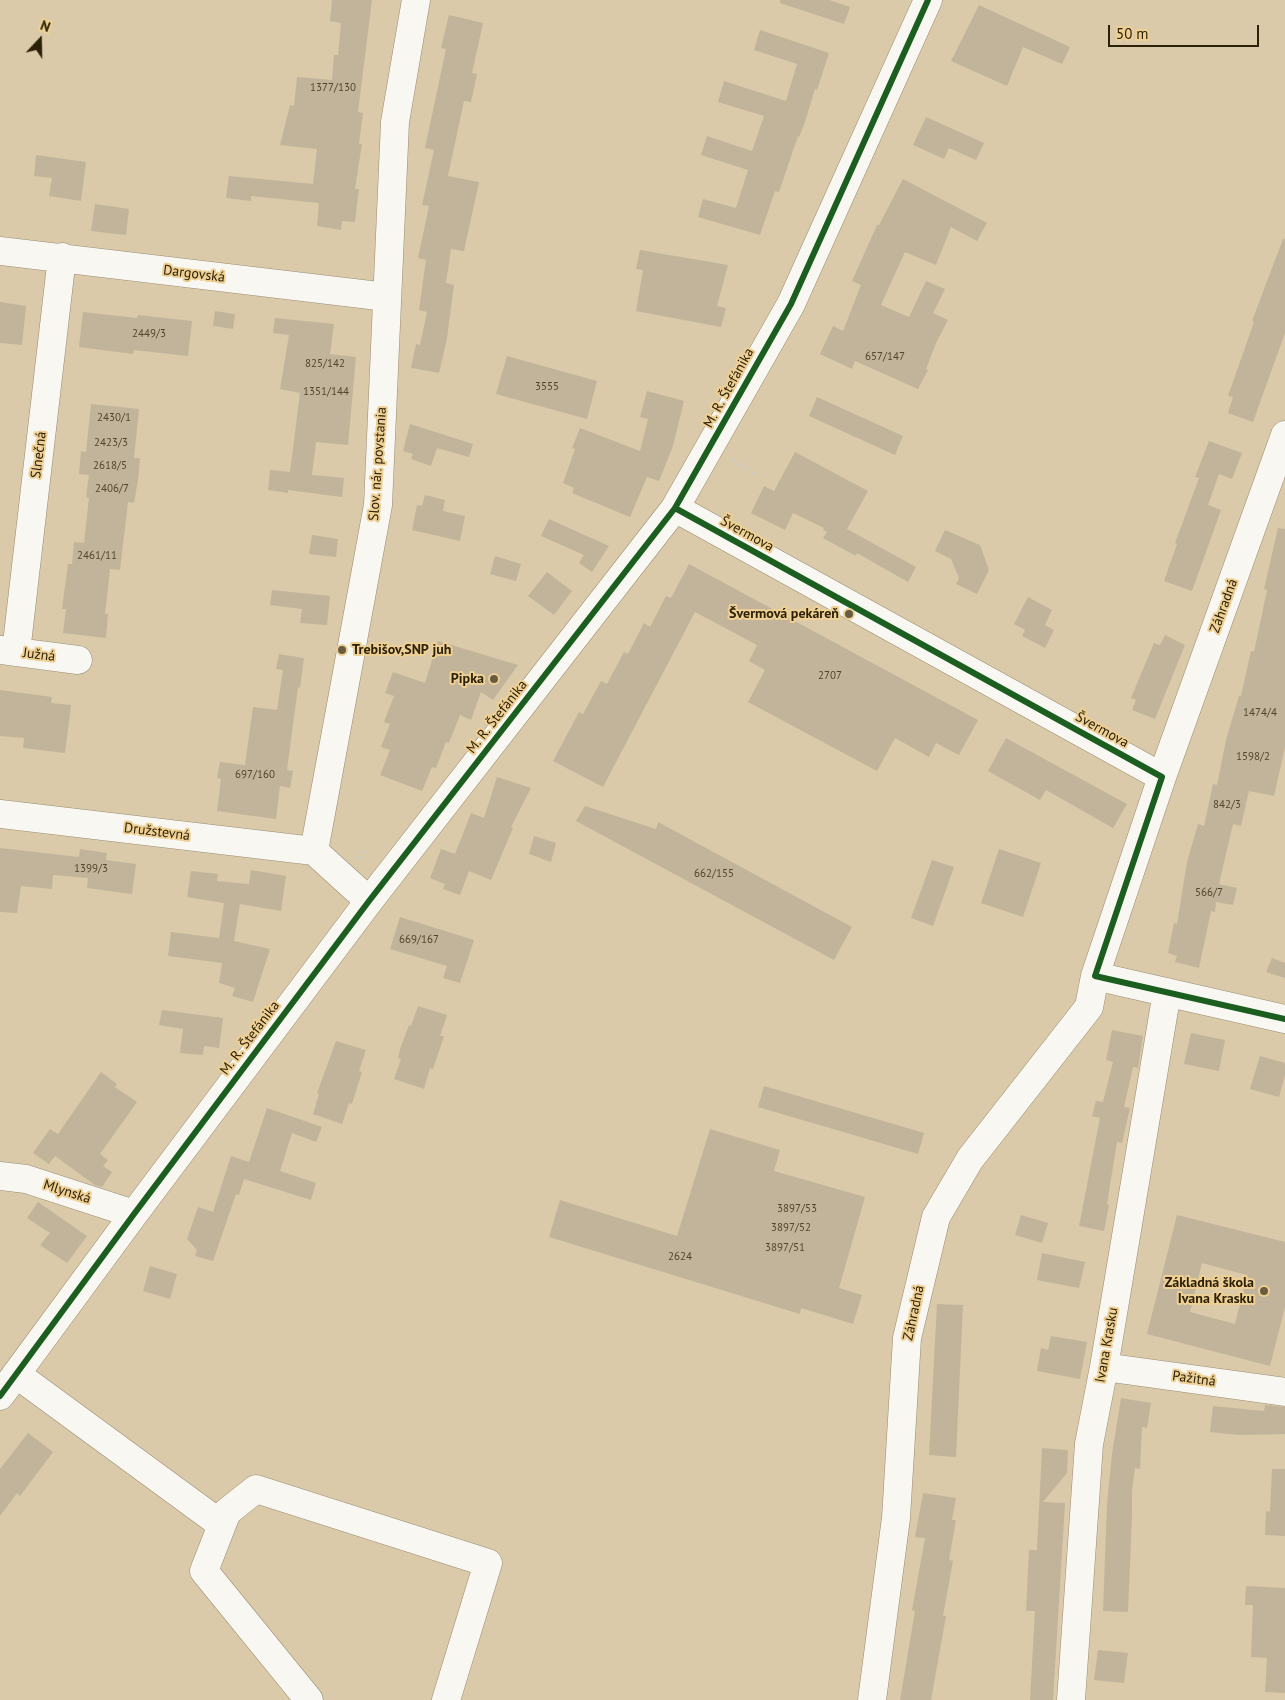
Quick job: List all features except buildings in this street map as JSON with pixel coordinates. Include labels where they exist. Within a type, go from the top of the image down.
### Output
[{"type":"street","name":"Slov. nár. povstania","points":[[314,851],[378,505],[395,122],[416,0]]},
{"type":"street","name":"M. R. Štefánika","points":[[0,1396],[134,1214],[369,902],[675,508],[791,304],[928,0]]},
{"type":"street","name":"Dargovská","points":[[0,251],[387,297]]},
{"type":"street","name":"Slnečná","points":[[8,651],[62,257]]},
{"type":"street","name":"Záhradná","points":[[1162,777],[1285,435]]},
{"type":"street","name":"Švermova","points":[[675,508],[1162,777]]},
{"type":"street","name":"Južná","points":[[8,651],[78,660]]},
{"type":"street","points":[[1162,777],[1095,976],[1285,1019]]},
{"type":"street","name":"Družstevná","points":[[0,814],[314,851]]},
{"type":"street","points":[[314,851],[369,902]]},
{"type":"street","name":"Záhradná","points":[[872,1700],[896,1518],[907,1338],[936,1217],[970,1159],[1089,1007],[1095,976]]},
{"type":"street","name":"Ivana Krasku","points":[[1071,1700],[1089,1444],[1104,1367],[1167,992]]},
{"type":"street","name":"Mlynská","points":[[0,1176],[26,1178],[134,1214]]},
{"type":"street","name":"Pažitná","points":[[1104,1367],[1285,1392]]},
{"type":"street","points":[[16,1374],[222,1525]]},
{"type":"street","points":[[309,1700],[204,1570],[227,1512],[256,1489],[488,1563],[446,1700]]},
{"type":"path","points":[[731,459],[758,476]]},
{"type":"cycle path","points":[[0,1396],[369,901],[675,508],[791,304],[928,0]]},
{"type":"cycle path","points":[[675,508],[1162,777],[1095,976],[1285,1019]]},
{"type":"place","name":"Švermová pekáreň","points":[[849,614]]},
{"type":"place","name":"Trebišov,SNP juh","points":[[342,650]]},
{"type":"place","name":"Pipka","points":[[494,679]]},
{"type":"place","name":"Základná škola Ivana Krasku","points":[[1264,1291]]}]
